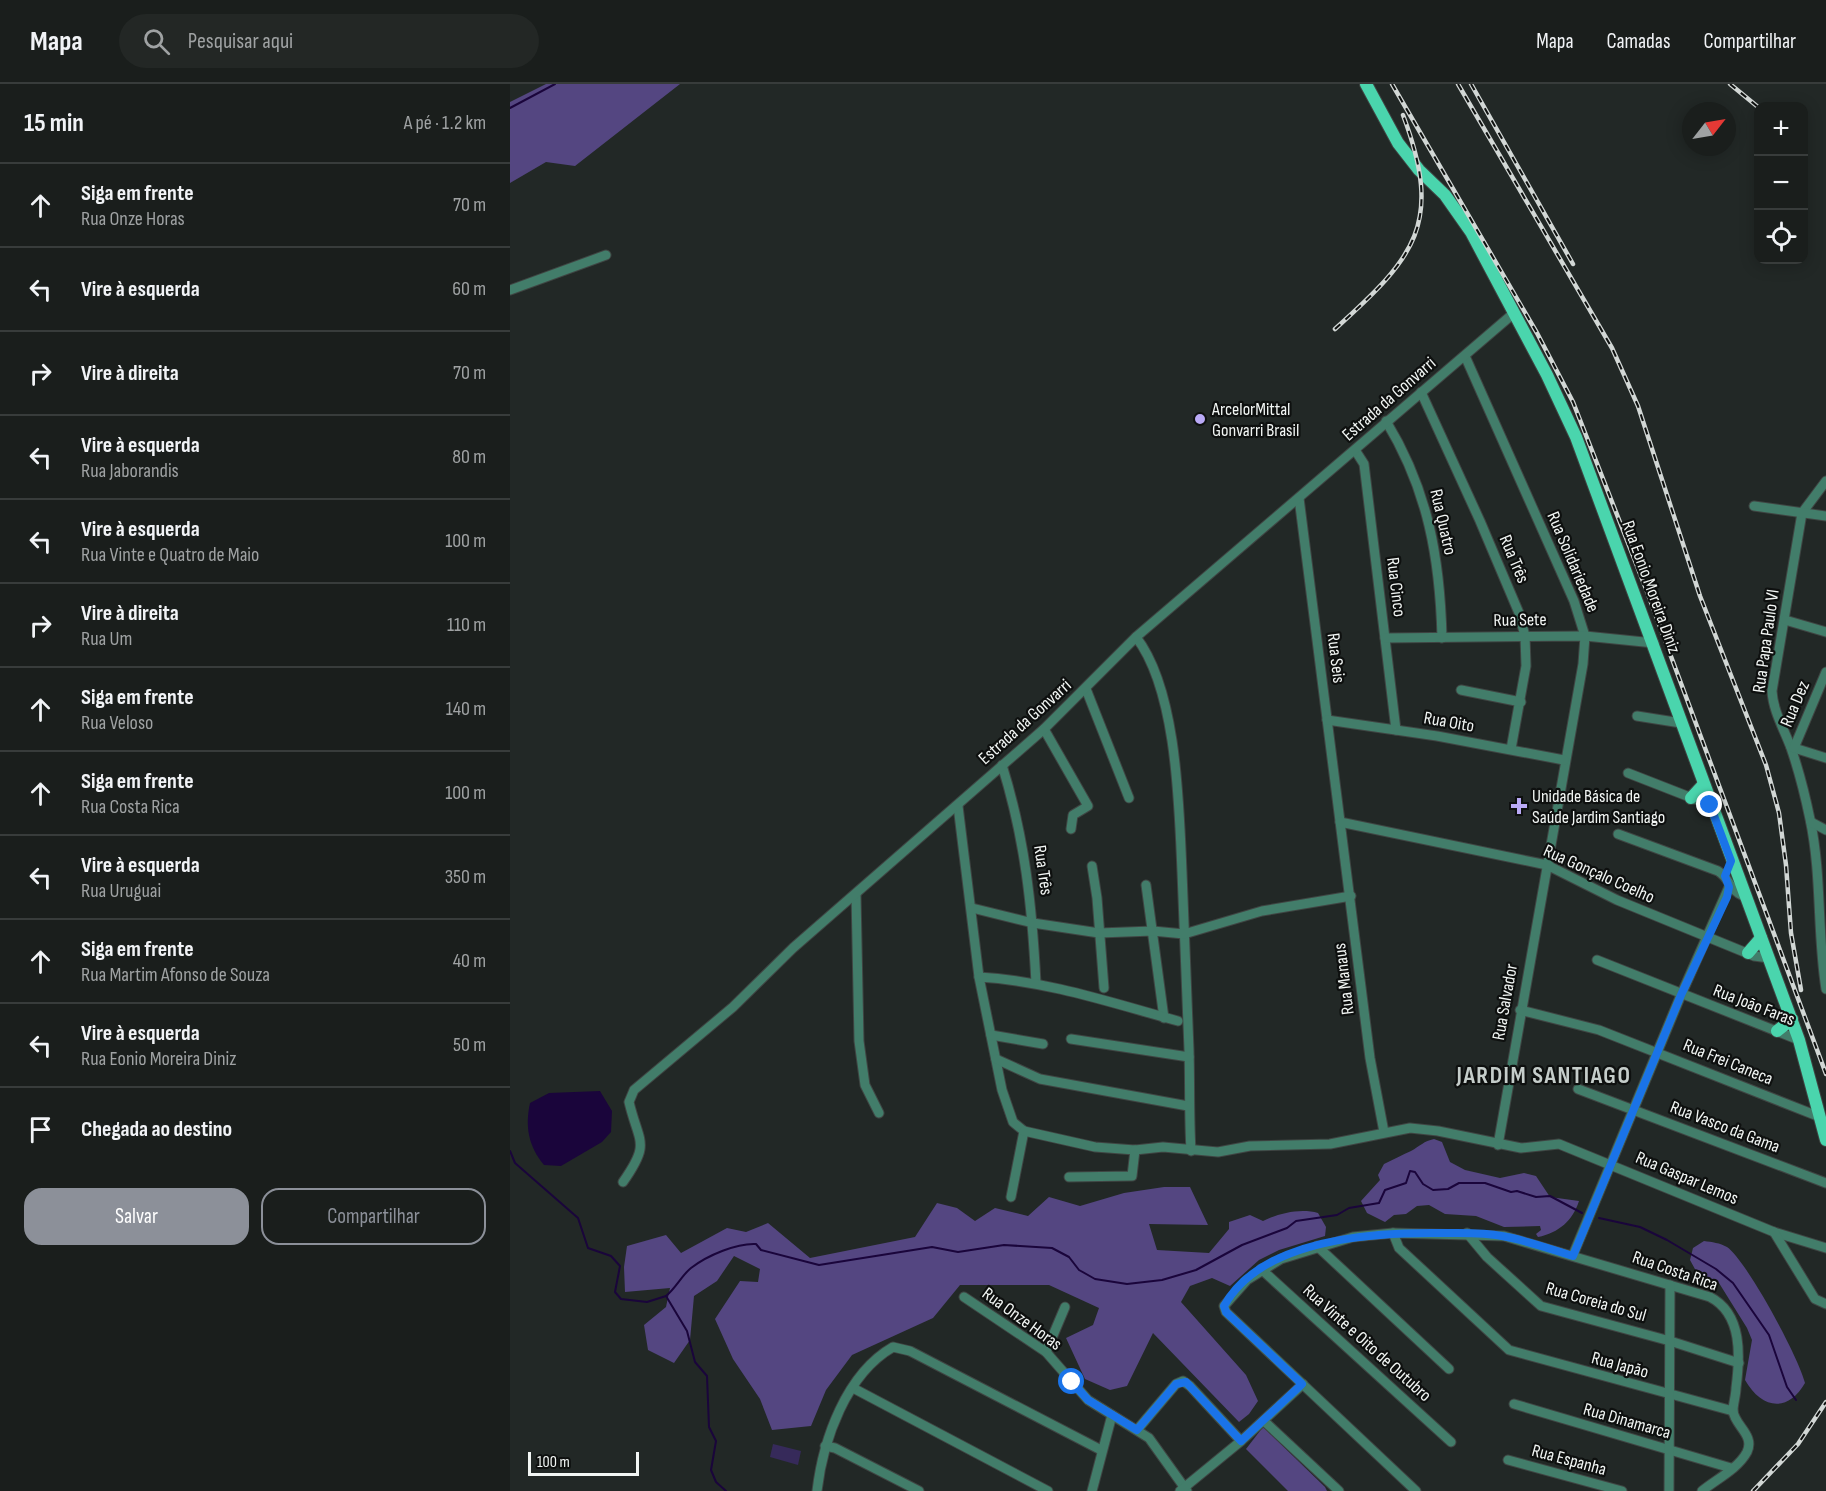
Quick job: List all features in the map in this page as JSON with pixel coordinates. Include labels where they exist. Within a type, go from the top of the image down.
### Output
[{"type":"main road","name":"Rua Eonio Moreira Diniz","points":[[1366,84],[1398,143],[1457,210],[1514,313],[1576,437],[1654,643],[1710,805],[1725,869],[1745,897],[1799,1040],[1826,1140]]},
{"type":"main road","points":[[1691,798],[1703,785]]},
{"type":"main road","points":[[1748,953],[1761,938]]},
{"type":"main road","points":[[1777,1031],[1791,1019]]},
{"type":"street","points":[[510,290],[606,255]]},
{"type":"street","name":"Estrada da Gonvarri","points":[[623,1182],[640,1156],[642,1144],[629,1102],[634,1090],[724,1014],[856,894],[1044,729],[1136,637],[1514,313]]},
{"type":"street","name":"Rua Solidariedade","points":[[1465,356],[1574,601],[1585,636],[1583,664],[1547,865]]},
{"type":"street","name":"Rua Três","points":[[1421,392],[1489,542],[1519,613],[1526,636],[1526,666],[1521,702],[1510,749]]},
{"type":"street","name":"Rua Quatro","points":[[1386,421],[1405,452],[1423,499],[1434,541],[1442,638]]},
{"type":"street","name":"Rua Cinco","points":[[1355,450],[1364,464],[1396,730]]},
{"type":"street","name":"Rua Papa Paulo VI","points":[[1826,481],[1802,513],[1772,691],[1773,704],[1792,748],[1810,822],[1822,888],[1826,989]]},
{"type":"street","name":"Rua Seis","points":[[1299,498],[1340,822]]},
{"type":"street","points":[[1754,506],[1826,516]]},
{"type":"street","points":[[1785,620],[1826,632]]},
{"type":"street","name":"Rua Sete","points":[[1385,638],[1585,636],[1654,643]]},
{"type":"street","points":[[1136,637],[1147,651],[1165,708],[1178,796],[1191,1151]]},
{"type":"street","name":"Rua Dez","points":[[1792,748],[1826,672]]},
{"type":"street","points":[[1086,689],[1129,798]]},
{"type":"street","points":[[1461,690],[1521,702]]},
{"type":"street","points":[[1636,716],[1681,723]]},
{"type":"street","name":"Rua Oito","points":[[1327,720],[1510,749],[1564,760]]},
{"type":"street","points":[[1044,729],[1088,806],[1073,816],[1071,829]]},
{"type":"street","points":[[1792,748],[1826,758]]},
{"type":"street","name":"Rua Três","points":[[1002,765],[1024,846],[1033,923],[1036,983]]},
{"type":"street","points":[[1628,773],[1710,805]]},
{"type":"street","points":[[958,806],[979,977],[1009,1115],[1013,1122],[1024,1131],[1011,1197]]},
{"type":"street","name":"Rua Gonçalo Coelho","points":[[1340,822],[1547,865],[1592,889],[1707,938],[1769,958]]},
{"type":"street","name":"Rua Manaus","points":[[1340,822],[1370,1059],[1384,1132]]},
{"type":"street","points":[[1810,822],[1826,830]]},
{"type":"street","points":[[1573,1256],[1681,995],[1730,891],[1725,869],[1618,834]]},
{"type":"street","name":"Rua Salvador","points":[[1498,1145],[1547,865]]},
{"type":"street","points":[[1092,866],[1104,988]]},
{"type":"street","points":[[1146,885],[1164,1017]]},
{"type":"street","points":[[1730,891],[1745,897]]},
{"type":"street","points":[[856,894],[859,1041],[865,1085],[879,1113]]},
{"type":"street","points":[[972,908],[1033,923],[1099,933],[1153,931],[1184,934],[1262,911],[1351,896]]},
{"type":"street","name":"Rua João Faras","points":[[1596,960],[1799,1040]]},
{"type":"street","points":[[979,977],[1036,983],[1178,1022]]},
{"type":"street","name":"Rua Frei Caneca","points":[[1520,1010],[1599,1030],[1821,1117]]},
{"type":"street","points":[[991,1035],[1043,1044]]},
{"type":"street","points":[[1071,1039],[1189,1058]]},
{"type":"street","points":[[996,1059],[1040,1079],[1188,1106]]},
{"type":"street","name":"Rua Vasco da Gama","points":[[1578,1089],[1826,1183]]},
{"type":"street","name":"Rua Gaspar Lemos","points":[[1024,1131],[1066,1142],[1135,1150],[1163,1147],[1218,1152],[1250,1146],[1330,1144],[1410,1128],[1438,1131],[1521,1148],[1559,1144],[1774,1232],[1826,1248]]},
{"type":"street","points":[[1069,1176],[1132,1176],[1135,1150]]},
{"type":"street","points":[[1774,1232],[1815,1299],[1826,1304]]},
{"type":"street","name":"Rua Costa Rica","points":[[1302,1384],[1226,1312],[1224,1306],[1229,1298],[1261,1269],[1317,1246],[1353,1237],[1393,1233],[1467,1233],[1504,1236],[1710,1297],[1725,1308],[1734,1327],[1739,1364],[1733,1411]]},
{"type":"street","name":"Rua Japão","points":[[1393,1233],[1399,1248],[1500,1344],[1517,1354],[1733,1411]]},
{"type":"street","name":"Rua Coreia do Sul","points":[[1467,1233],[1478,1249],[1541,1306],[1670,1341],[1739,1364]]},
{"type":"street","points":[[1317,1246],[1449,1369]]},
{"type":"street","name":"Rua Vinte e Oito de Outubro","points":[[1261,1269],[1451,1442]]},
{"type":"street","points":[[1669,1491],[1671,1450],[1670,1285]]},
{"type":"street","name":"Rua Onze Horas","points":[[964,1297],[1046,1352],[1088,1400],[1137,1430],[1153,1443],[1184,1490]]},
{"type":"street","points":[[1046,1352],[1065,1307]]},
{"type":"street","points":[[817,1491],[825,1446],[840,1408],[876,1358],[893,1347],[901,1348],[1101,1450]]},
{"type":"street","points":[[1137,1430],[1176,1384],[1183,1381],[1241,1441]]},
{"type":"street","points":[[1184,1490],[1302,1384],[1416,1491]]},
{"type":"street","points":[[853,1388],[1048,1491]]},
{"type":"street","name":"Rua Dinamarca","points":[[1514,1404],[1731,1468]]},
{"type":"street","points":[[1705,1490],[1748,1451],[1749,1440],[1733,1411]]},
{"type":"street","points":[[1092,1491],[1112,1415]]},
{"type":"street","points":[[1264,1420],[1339,1491]]},
{"type":"street","points":[[825,1446],[835,1448],[919,1491]]},
{"type":"street","name":"Rua Espanha","points":[[1508,1460],[1622,1491]]},
{"type":"shaded area","points":[[546,84],[680,84],[575,166],[546,162],[510,183],[510,102]]},
{"type":"shaded area","points":[[600,1091],[612,1111],[611,1132],[602,1142],[561,1166],[544,1165],[534,1151],[529,1135],[530,1103],[549,1093]]},
{"type":"shaded area","points":[[1434,1139],[1442,1142],[1450,1162],[1465,1170],[1500,1178],[1524,1173],[1536,1176],[1550,1197],[1579,1201],[1573,1214],[1559,1229],[1538,1237],[1536,1234],[1541,1230],[1540,1226],[1504,1227],[1476,1216],[1445,1214],[1429,1205],[1417,1206],[1406,1214],[1394,1215],[1385,1222],[1367,1213],[1361,1201],[1380,1180],[1378,1175],[1384,1164]]},
{"type":"shaded area","points":[[1164,1187],[1190,1187],[1208,1225],[1149,1224],[1157,1250],[1209,1253],[1229,1229],[1229,1222],[1250,1215],[1263,1221],[1290,1212],[1318,1213],[1326,1227],[1325,1236],[1279,1250],[1259,1260],[1230,1286],[1212,1278],[1190,1286],[1181,1302],[1246,1375],[1258,1401],[1249,1414],[1239,1422],[1153,1333],[1127,1386],[1110,1390],[1085,1379],[1066,1338],[1093,1325],[1099,1308],[1049,1285],[960,1285],[933,1318],[852,1355],[826,1390],[811,1426],[772,1430],[760,1399],[733,1359],[715,1319],[740,1281],[758,1282],[760,1269],[734,1256],[717,1281],[694,1296],[690,1340],[674,1363],[648,1350],[644,1325],[666,1307],[670,1288],[625,1292],[624,1267],[627,1246],[666,1235],[681,1253],[727,1228],[746,1232],[768,1223],[810,1258],[915,1237],[937,1203],[957,1208],[975,1221],[995,1208],[1028,1216],[1049,1197],[1080,1206],[1124,1193]]},
{"type":"shaded area","points":[[1704,1241],[1727,1247],[1736,1256],[1771,1311],[1793,1353],[1805,1383],[1790,1400],[1774,1404],[1766,1401],[1751,1389],[1745,1380],[1752,1340],[1747,1328],[1719,1283],[1696,1271],[1690,1260],[1693,1248]]},
{"type":"shaded area","points":[[1263,1427],[1327,1491],[1288,1491],[1246,1449]]},
{"type":"shaded area","points":[[773,1444],[801,1451],[798,1465],[770,1457]]},
{"type":"waterway","points":[[510,108],[555,84]]},
{"type":"waterway","points":[[510,1151],[515,1163],[578,1218],[588,1248],[611,1256],[620,1266],[615,1292],[621,1299],[647,1302],[666,1296],[687,1331],[695,1362],[707,1376],[709,1427],[716,1441],[711,1470],[716,1482],[726,1491]]},
{"type":"waterway","points":[[666,1296],[698,1263],[714,1254],[748,1244],[756,1244],[761,1250],[819,1265],[932,1247],[958,1252],[1004,1245],[1052,1248],[1069,1257],[1079,1270],[1095,1279],[1127,1284],[1162,1280],[1196,1270],[1242,1245],[1287,1228],[1296,1221],[1337,1215],[1349,1208],[1379,1203],[1385,1190],[1406,1183],[1410,1171],[1415,1172],[1423,1184],[1433,1190],[1448,1189],[1459,1183],[1485,1183],[1511,1192],[1517,1191],[1536,1197],[1550,1196],[1582,1213]]},
{"type":"waterway","points":[[1599,1218],[1640,1227],[1667,1240],[1716,1269],[1733,1283],[1769,1335],[1787,1387],[1796,1400]]},
{"type":"railway","points":[[1392,84],[1537,333],[1573,402],[1646,589],[1826,1074]]},
{"type":"railway","points":[[1458,84],[1612,348],[1638,406],[1700,596],[1766,765],[1779,813],[1791,933],[1801,990]]},
{"type":"railway","points":[[1471,84],[1573,264]]},
{"type":"railway","points":[[1730,84],[1754,104]]},
{"type":"railway","points":[[1335,329],[1385,281],[1402,258],[1414,236],[1421,212],[1421,184],[1415,153],[1403,115]]},
{"type":"railway","points":[[1753,1491],[1798,1444],[1826,1402]]},
{"type":"place","name":"ArcelorMittal Gonvarri Brasil","points":[[1200,419]]},
{"type":"place","name":"Unidade Básica de Saúde Jardim Santiago","points":[[1519,806]]},
{"type":"district","name":"JARDIM SANTIAGO","points":[[1544,1075]]},
{"type":"route","points":[[1072,1382],[1088,1400],[1137,1430],[1176,1384],[1186,1382],[1241,1441],[1302,1384],[1226,1312],[1224,1306],[1229,1298],[1261,1269],[1317,1246],[1353,1237],[1393,1233],[1467,1233],[1504,1236],[1573,1256],[1699,953],[1727,897],[1729,887],[1725,872],[1731,861],[1710,805]]}]
